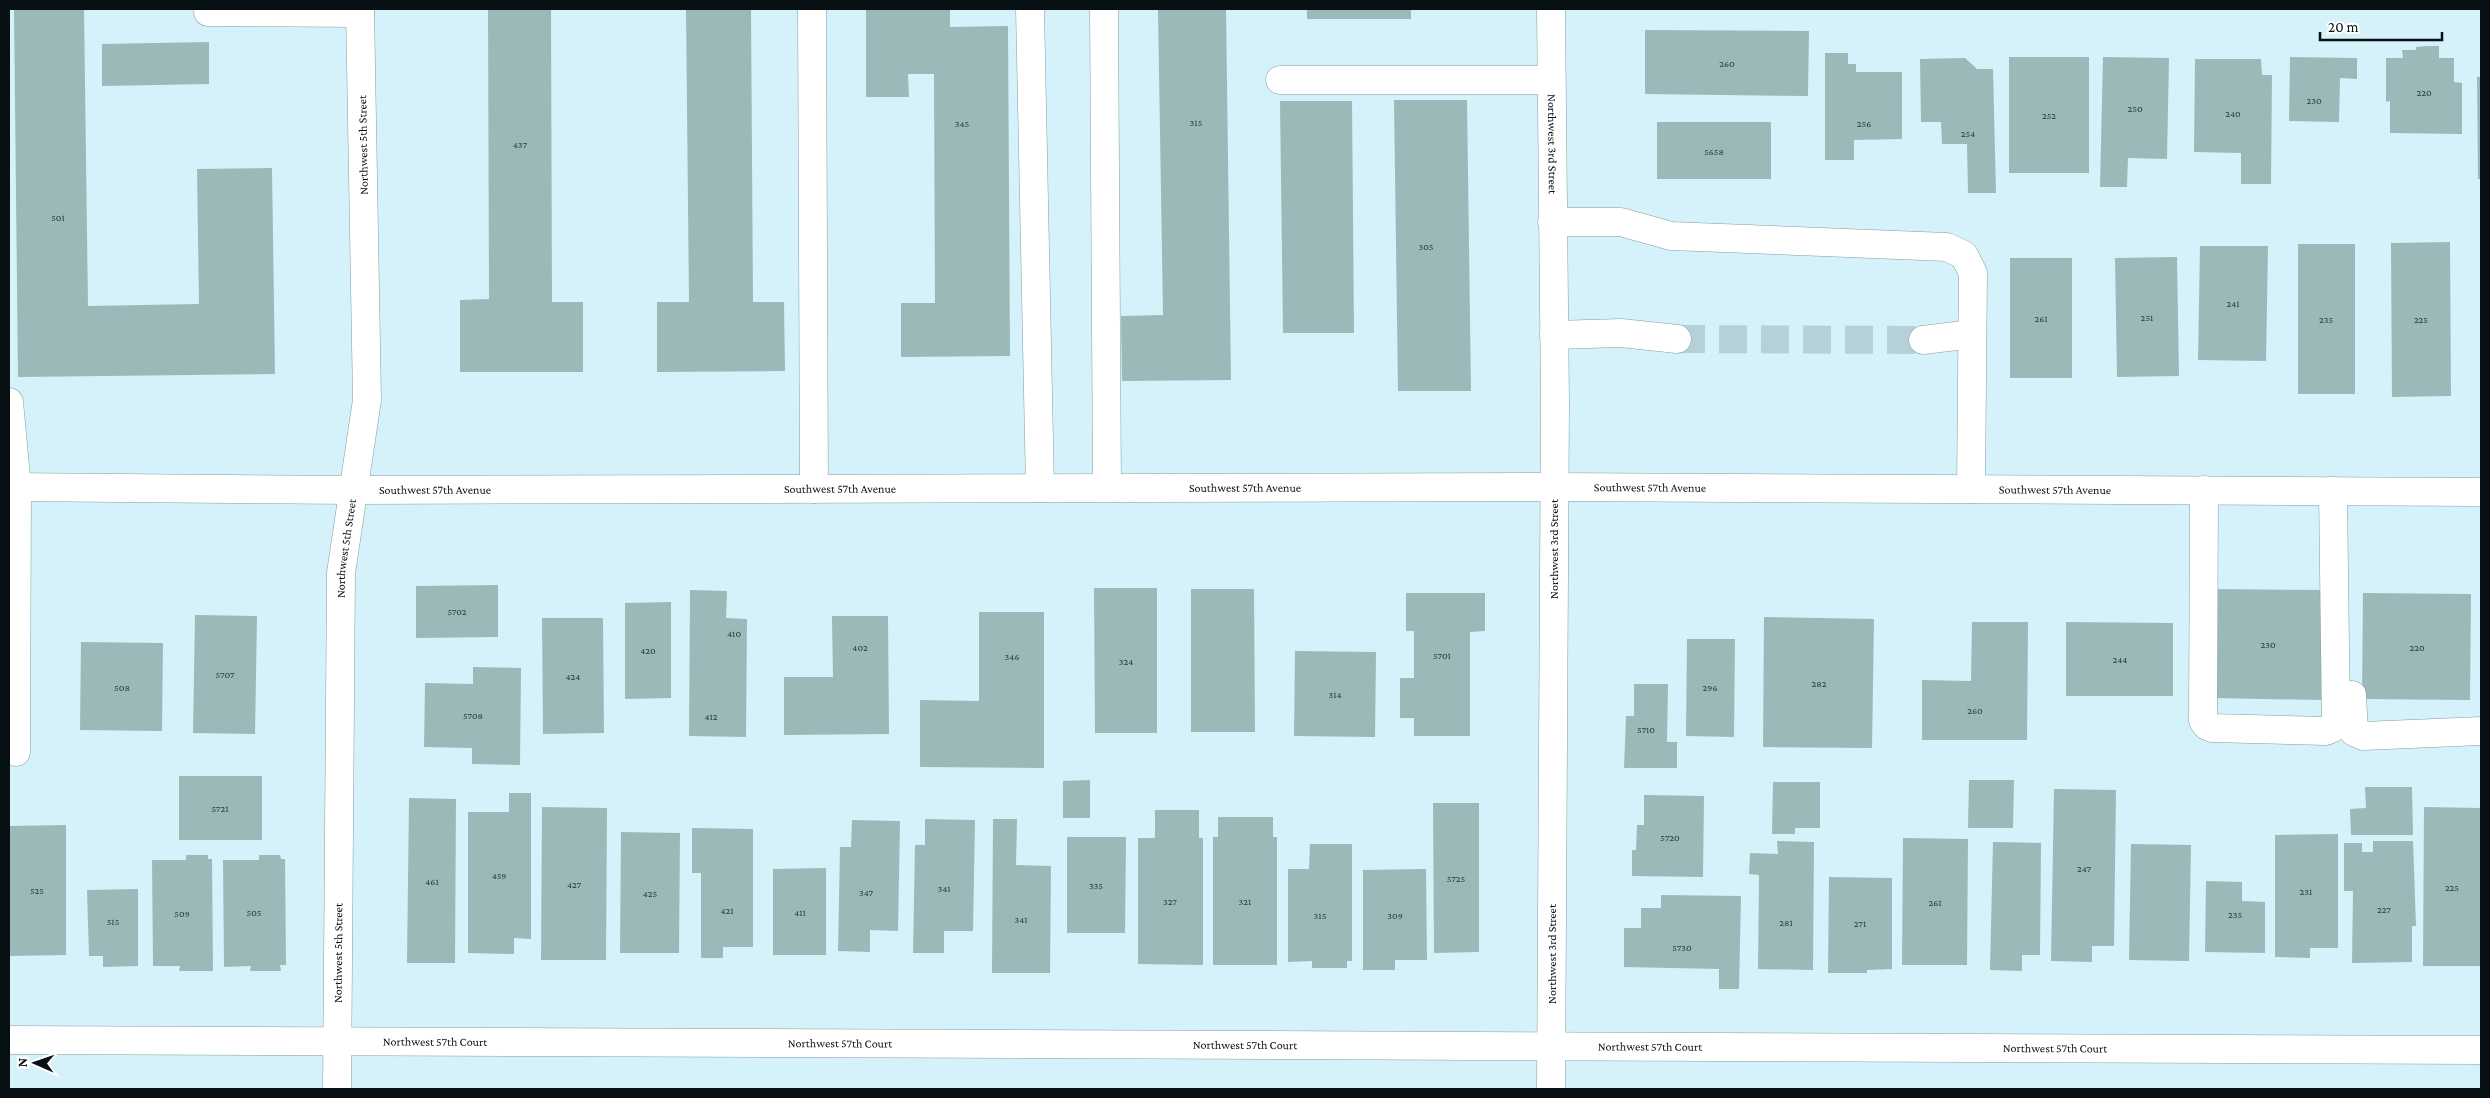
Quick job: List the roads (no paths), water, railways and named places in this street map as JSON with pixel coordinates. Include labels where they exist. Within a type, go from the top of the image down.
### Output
[{"type":"street","points":[[812,9],[814,489]]},
{"type":"street","points":[[1030,9],[1040,488]]},
{"type":"street","points":[[1104,9],[1106,487]]},
{"type":"street","name":"Northwest 3rd Street","points":[[1551,9],[1554,335],[1551,1089]]},
{"type":"street","points":[[208,12],[360,11]]},
{"type":"street","name":"Northwest 5th Street","points":[[338,1089],[341,573],[367,400],[360,11]]},
{"type":"street","points":[[1280,80],[1551,80]]},
{"type":"street","points":[[1552,222],[1621,222],[1671,236],[1947,248],[1964,255],[1973,273],[1971,489]]},
{"type":"street","points":[[1554,335],[1615,333],[1677,339]]},
{"type":"street","points":[[1922,340],[1972,334]]},
{"type":"street","points":[[9,402],[13,487],[16,752]]},
{"type":"street","name":"Southwest 57th Avenue","points":[[13,487],[354,490],[1554,487],[2481,492]]},
{"type":"street","points":[[2204,490],[2203,721],[2212,728],[2326,731],[2333,728],[2336,724],[2343,491]]},
{"type":"street","points":[[2343,491],[2354,732],[2364,736],[2481,731]]},
{"type":"street","name":"Northwest 57th Court","points":[[9,1040],[2481,1050]]},
{"type":"tunnel","points":[[1677,339],[1923,340]]}]
